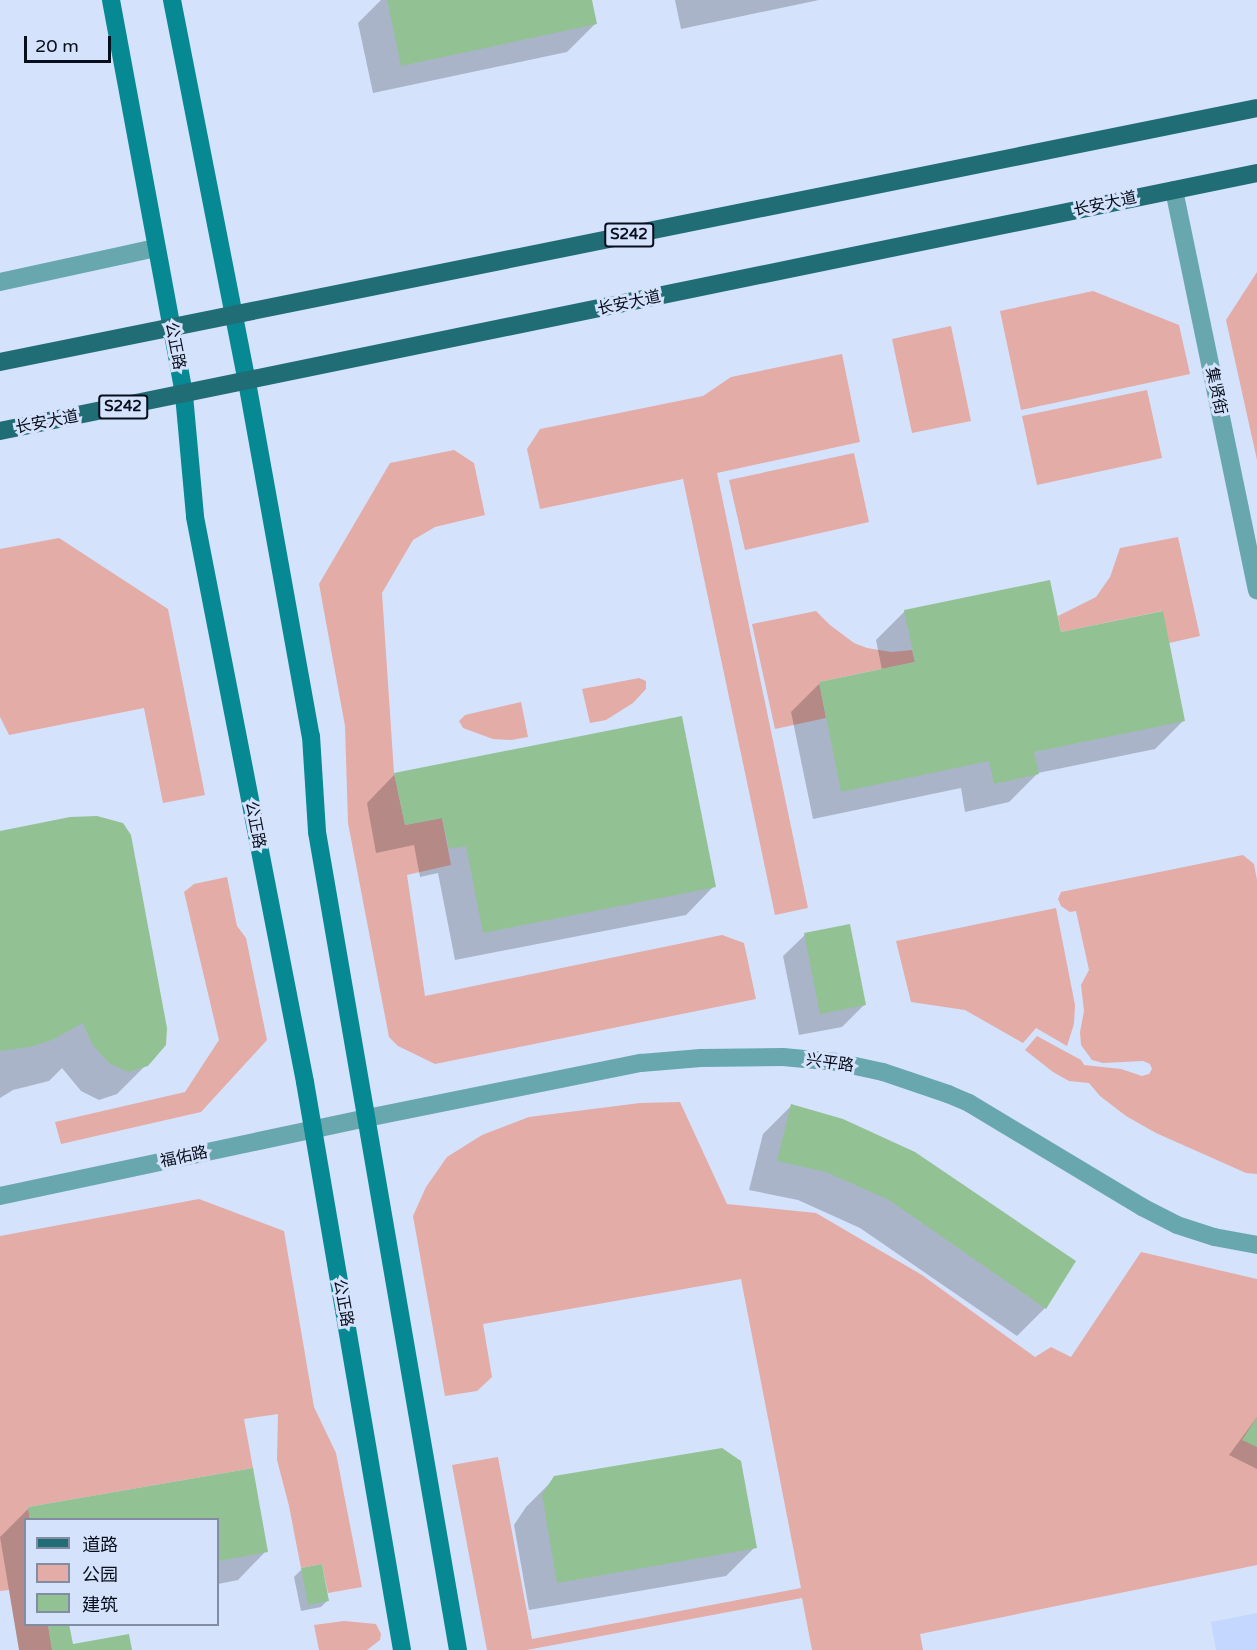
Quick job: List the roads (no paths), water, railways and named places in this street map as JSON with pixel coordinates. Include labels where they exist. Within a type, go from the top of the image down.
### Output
[{"type":"main road","name":"公正路","points":[[111,0],[184,395],[195,517],[312,1130],[402,1650]]},
{"type":"main road","points":[[172,0],[247,382],[311,736],[317,832],[458,1650]]},
{"type":"main road","name":"S242","points":[[0,362],[1257,108]]},
{"type":"main road","name":"长安大道","points":[[0,431],[1257,173]]},
{"type":"street","name":"集贤街","points":[[1174,190],[1257,591]]},
{"type":"street","points":[[0,282],[156,248]]},
{"type":"street","name":"兴平路","points":[[367,1118],[641,1063],[701,1058],[783,1057],[837,1062],[883,1072],[969,1103],[1142,1207],[1177,1225],[1257,1245]]},
{"type":"street","name":"福佑路","points":[[0,1196],[367,1118]]}]
